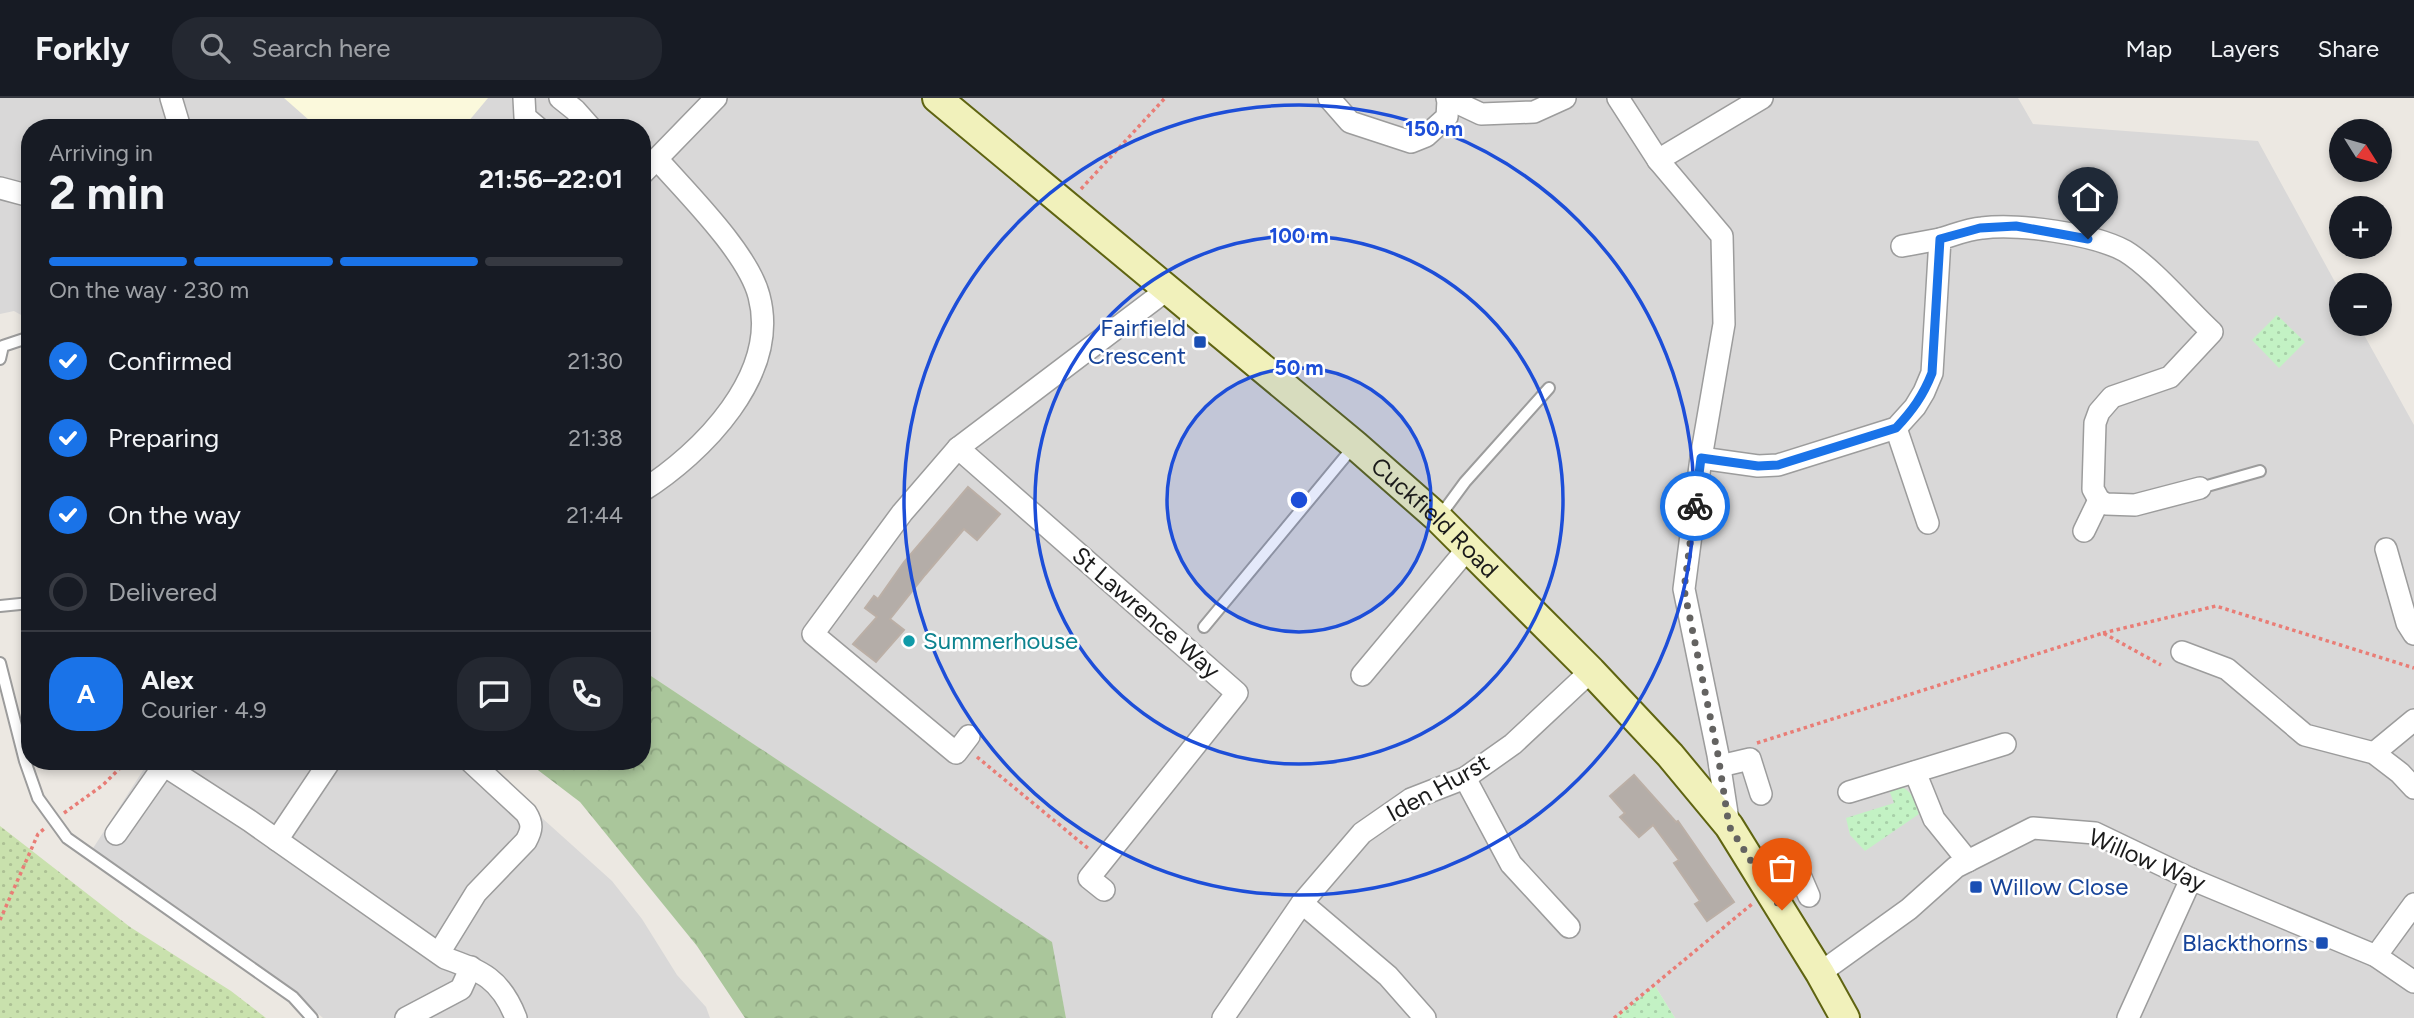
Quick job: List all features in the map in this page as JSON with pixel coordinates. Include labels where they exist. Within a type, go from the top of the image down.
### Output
[{"type":"street","points":[[171,98],[177,119]]},
{"type":"street","points":[[524,98],[527,119]]},
{"type":"street","points":[[560,98],[583,119]]},
{"type":"street","points":[[651,165],[716,98]]},
{"type":"street","name":"Cuckfield Road","points":[[937,98],[1355,445],[1438,518],[1591,671],[1670,755],[1729,826],[1845,1018]]},
{"type":"street","points":[[1329,98],[1350,122],[1411,142],[1426,136],[1447,117],[1447,99],[1481,114],[1534,112],[1565,98]]},
{"type":"street","points":[[1618,98],[1658,160],[1722,236],[1724,324],[1701,458],[1684,589],[1719,760],[1729,826]]},
{"type":"street","points":[[1658,160],[1762,98]]},
{"type":"street","points":[[651,167],[699,206],[741,258],[759,295],[763,324],[754,369],[736,404],[699,446],[651,485]]},
{"type":"street","points":[[0,188],[21,194]]},
{"type":"street","points":[[1902,246],[1980,228],[2016,226],[2107,244],[2140,262],[2218,339],[2170,377],[2112,397],[2099,412],[2095,423],[2093,489],[2099,500],[2106,504],[2123,506],[2192,484]]},
{"type":"street","points":[[1701,458],[1758,466],[1778,465],[1896,428],[1915,407],[1932,373],[1940,239]]},
{"type":"street","points":[[966,740],[956,752],[813,635],[902,513],[958,448],[1168,289]]},
{"type":"street","points":[[1896,428],[1928,523]]},
{"type":"street","name":"St Lawrence Way","points":[[958,448],[1237,692],[1089,878],[1104,890]]},
{"type":"street","points":[[2084,531],[2099,500]]},
{"type":"street","points":[[1362,675],[1468,548]]},
{"type":"street","points":[[2386,549],[2407,623],[2414,634]]},
{"type":"street","points":[[2182,652],[2227,669],[2305,735],[2374,753],[2414,788]]},
{"type":"street","name":"Iden Hurst","points":[[1223,1018],[1302,903],[1362,834],[1411,799],[1465,778],[1513,744],[1591,671]]},
{"type":"street","points":[[2374,753],[2414,720]]},
{"type":"street","points":[[1849,792],[2006,744]]},
{"type":"street","points":[[1719,760],[1751,759],[1761,794]]},
{"type":"street","points":[[116,834],[162,770]]},
{"type":"street","points":[[175,770],[439,954],[481,971],[503,992],[516,1018]]},
{"type":"street","points":[[277,840],[324,770]]},
{"type":"street","points":[[439,954],[476,893],[526,841],[531,832],[532,822],[526,813],[480,770]]},
{"type":"street","points":[[1916,772],[1934,819],[1968,861]]},
{"type":"street","points":[[1465,778],[1511,864],[1569,928]]},
{"type":"street","name":"Willow Way","points":[[1820,973],[1909,909],[1956,867],[2033,828],[2095,833],[2191,879],[2376,956],[2414,982]]},
{"type":"street","points":[[1763,880],[1779,855],[1790,852],[1809,895]]},
{"type":"street","points":[[2128,1018],[2191,879]]},
{"type":"street","points":[[1302,903],[1388,976],[1425,1018]]},
{"type":"street","points":[[2376,956],[2414,904]]},
{"type":"street","points":[[406,1018],[461,989],[471,967]]},
{"type":"lane","points":[[0,359],[3,346],[21,340]]},
{"type":"lane","points":[[1438,518],[1465,482],[1549,388]]},
{"type":"lane","points":[[1204,627],[1355,445]]},
{"type":"lane","points":[[2192,484],[2260,471]]},
{"type":"lane","points":[[0,606],[21,604]]},
{"type":"lane","points":[[0,663],[21,745]]},
{"type":"lane","points":[[28,770],[38,798],[67,838],[293,998],[312,1018]]},
{"type":"path","points":[[1067,204],[1165,98]]},
{"type":"path","points":[[1719,760],[2103,633],[2216,606],[2414,668]]},
{"type":"path","points":[[2103,633],[2161,665]]},
{"type":"path","points":[[966,740],[1103,860]]},
{"type":"path","points":[[0,920],[38,834],[103,785],[118,770]]},
{"type":"path","points":[[1614,1018],[1763,880]]},
{"type":"shaded area","points":[[0,98],[2018,98],[2033,124],[2258,141],[2330,273],[2329,336],[2365,336],[2414,425],[2414,1018],[1675,1018],[1655,986],[1614,1018],[1066,1018],[1051,942],[651,676],[651,119],[21,119],[21,315],[14,311],[0,314]]},
{"type":"shaded area","points":[[284,98],[488,98],[470,119],[308,119]]},
{"type":"shaded area","points":[[143,770],[467,770],[477,781],[532,809],[612,881],[642,919],[677,975],[706,1007],[710,1018],[323,1018],[285,984],[90,853]]},
{"type":"green space","points":[[2277,315],[2305,342],[2279,368],[2252,340]]},
{"type":"green space","points":[[651,676],[1052,942],[1066,1018],[745,1018],[697,946],[580,802],[538,770],[651,770]]},
{"type":"green space","points":[[1898,786],[1910,793],[1919,814],[1865,851],[1850,835],[1846,818],[1894,803],[1889,790]]},
{"type":"green space","points":[[0,826],[130,927],[231,991],[266,1018],[0,1018]]},
{"type":"green space","points":[[1655,986],[1675,1018],[1614,1018]]},
{"type":"building","points":[[968,487],[1000,514],[977,540],[964,529],[925,575],[890,619],[904,630],[876,662],[853,644],[877,617],[865,608],[874,596],[878,599],[904,562]]},
{"type":"building","points":[[1634,775],[1676,822],[1678,821],[1734,902],[1707,921],[1695,904],[1700,901],[1674,863],[1679,860],[1653,825],[1639,837],[1620,817],[1625,813],[1610,796]]},
{"type":"way so far","points":[[1695,506],[1684,589],[1718,755],[1729,826],[1782,910]]},
{"type":"place","name":"Fairfield Crescent","points":[[1200,342]]},
{"type":"place","name":"Summerhouse","points":[[909,641]]},
{"type":"place","name":"Willow Close","points":[[1976,887]]},
{"type":"place","name":"Blackthorns","points":[[2322,943]]},
{"type":"route","points":[[1695,506],[1701,458],[1758,466],[1778,465],[1896,428],[1915,407],[1932,373],[1940,239],[1980,228],[2016,226],[2088,239]]}]
